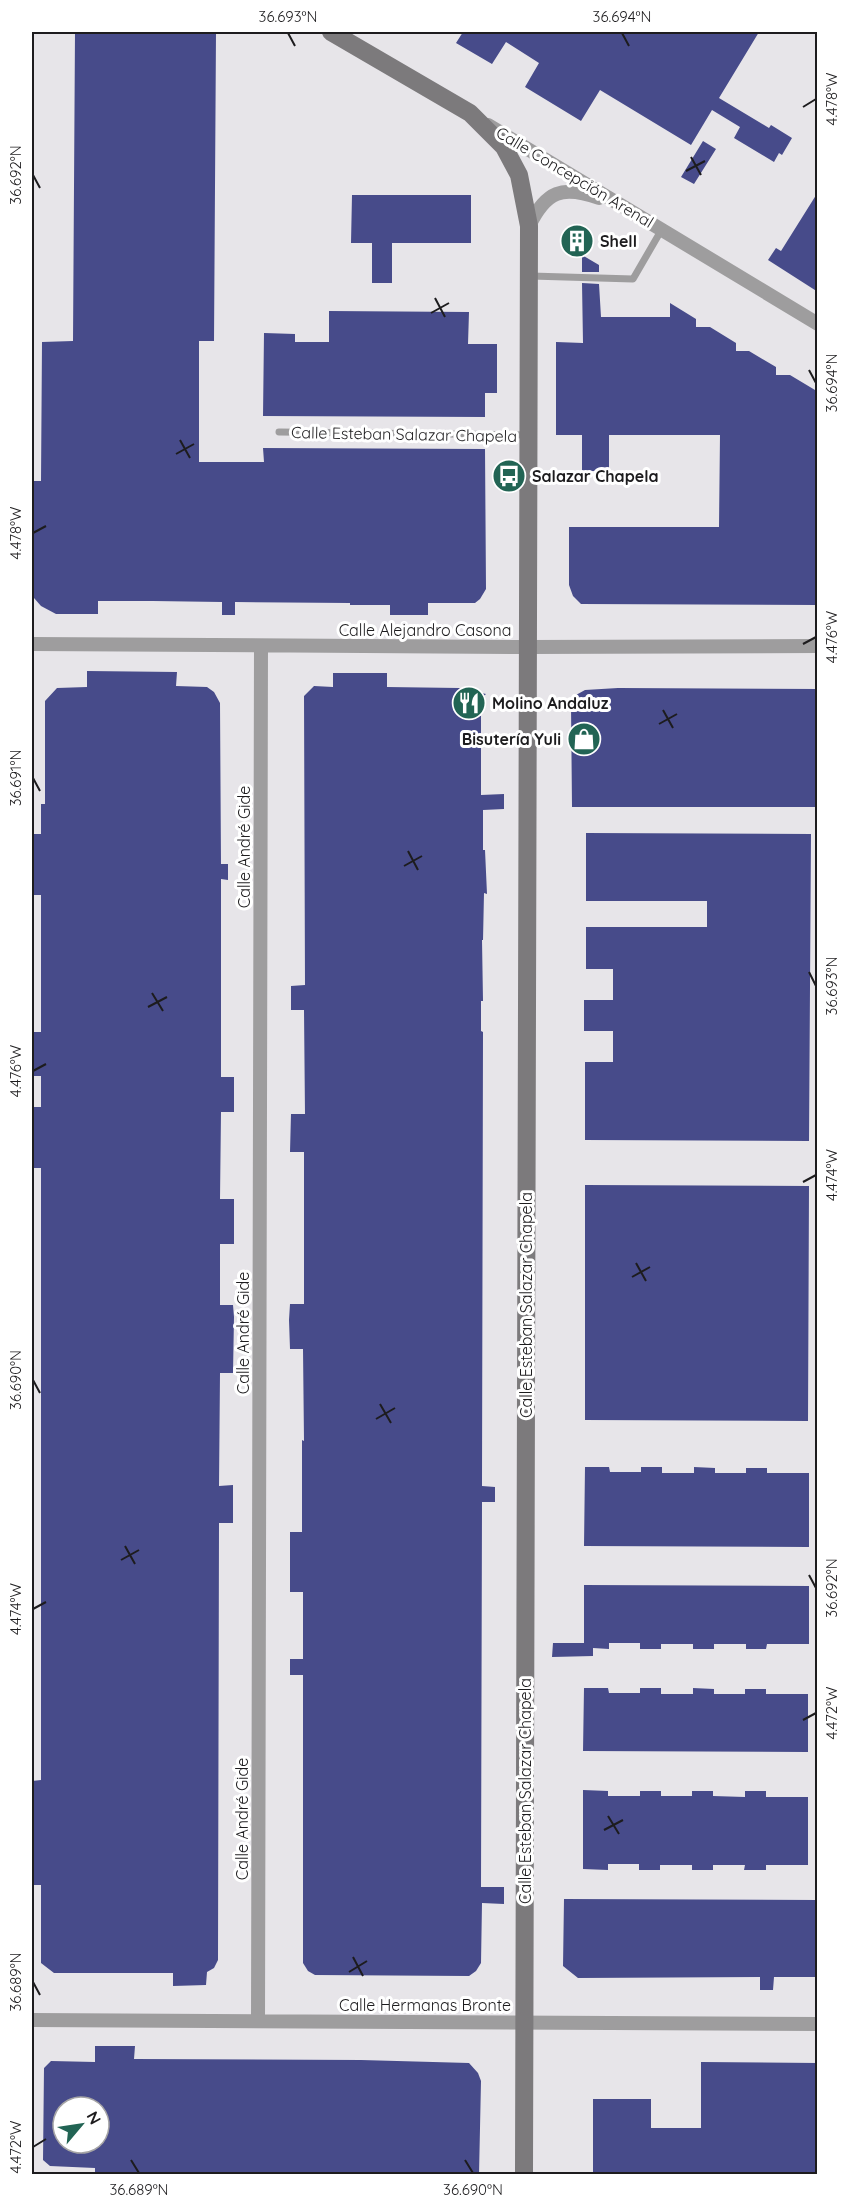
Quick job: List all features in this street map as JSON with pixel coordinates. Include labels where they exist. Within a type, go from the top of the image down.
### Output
[{"type":"street","name":"Calle Concepción Arenal","points":[[332,32],[818,324]]},
{"type":"street","name":"Calle Esteban Salazar Chapela","points":[[470,113],[504,147],[519,175],[529,226],[524,2175]]},
{"type":"street","points":[[529,226],[538,206],[555,194],[577,190],[626,208]]},
{"type":"street","name":"Calle Alejandro Casona","points":[[32,644],[818,646]]},
{"type":"street","name":"Calle André Gide","points":[[258,2021],[261,646]]},
{"type":"street","name":"Calle Hermanas Bronte","points":[[32,2020],[818,2024]]},
{"type":"lane","points":[[529,276],[633,279],[662,229]]},
{"type":"lane","name":"Calle Esteban Salazar Chapela","points":[[279,432],[529,435]]},
{"type":"building","points":[[75,32],[216,32],[214,341],[199,341],[199,462],[264,462],[263,448],[485,449],[486,589],[475,603],[428,603],[428,615],[390,615],[390,605],[235,602],[235,615],[222,615],[222,602],[98,601],[98,614],[56,614],[41,606],[34,598],[32,593],[32,481],[41,481],[42,342],[73,341]]},
{"type":"building","points":[[463,32],[759,32],[719,98],[769,128],[771,125],[792,138],[782,155],[779,153],[774,162],[734,138],[740,127],[712,110],[691,145],[600,90],[581,121],[525,87],[539,63],[506,42],[492,64],[456,43]]},
{"type":"building","points":[[703,141],[716,149],[694,184],[681,177]]},
{"type":"building","points":[[818,192],[818,292],[768,260],[776,248],[781,251]]},
{"type":"building","points":[[352,195],[471,195],[471,243],[392,243],[392,283],[372,283],[372,243],[351,243]]},
{"type":"building","name":"Shell","points":[[569,230],[586,230],[585,253],[569,252]]},
{"type":"building","points":[[582,255],[599,265],[599,272],[582,272]]},
{"type":"building","points":[[582,283],[599,284],[601,317],[670,317],[670,303],[696,319],[696,327],[710,327],[736,343],[736,351],[749,351],[776,367],[776,375],[790,375],[815,390],[815,397],[818,397],[818,605],[581,604],[573,596],[569,585],[569,527],[719,527],[720,435],[609,435],[609,471],[582,471],[582,435],[556,435],[556,342],[583,343]]},
{"type":"building","points":[[329,311],[469,312],[468,344],[497,344],[497,393],[485,393],[485,417],[263,416],[264,333],[295,334],[295,342],[329,342]]},
{"type":"building","points":[[87,671],[177,672],[176,686],[207,687],[214,692],[220,703],[221,864],[228,864],[228,880],[221,879],[221,1077],[234,1077],[234,1112],[221,1112],[220,1199],[234,1199],[234,1244],[220,1244],[220,1305],[233,1305],[234,1317],[233,1373],[220,1373],[219,1486],[233,1485],[233,1523],[219,1523],[218,1960],[214,1968],[207,1972],[206,1985],[173,1986],[173,1973],[54,1973],[41,1963],[41,1885],[32,1885],[32,1781],[41,1780],[41,1168],[32,1168],[32,1107],[41,1107],[41,1076],[32,1076],[32,1032],[41,1032],[41,895],[32,895],[32,834],[41,834],[41,804],[45,804],[45,701],[57,688],[87,687]]},
{"type":"building","points":[[333,673],[387,673],[387,687],[459,688],[486,694],[462,716],[481,716],[481,795],[504,794],[504,809],[483,810],[483,850],[485,850],[487,894],[484,893],[483,1001],[481,1001],[481,1031],[483,1032],[482,1486],[495,1487],[495,1502],[482,1502],[481,1887],[504,1887],[504,1904],[482,1903],[481,1963],[469,1976],[315,1975],[308,1971],[303,1963],[303,1675],[290,1675],[290,1659],[303,1659],[303,1592],[290,1592],[290,1532],[302,1532],[303,1349],[290,1349],[289,1320],[290,1304],[304,1304],[304,1152],[290,1152],[291,1114],[305,1114],[304,1010],[291,1010],[291,986],[305,985],[304,696],[314,686],[333,687]]},
{"type":"building","points":[[618,688],[818,689],[818,807],[572,807],[571,705],[576,695],[585,690]]},
{"type":"building","points":[[586,833],[811,834],[809,1141],[585,1140],[585,1062],[613,1062],[613,1031],[584,1031],[584,1000],[613,1000],[613,969],[586,969],[586,927],[707,927],[707,901],[586,901]]},
{"type":"building","points":[[585,1185],[809,1186],[808,1421],[585,1420]]},
{"type":"building","points":[[585,1467],[609,1467],[610,1472],[641,1472],[641,1467],[662,1467],[662,1473],[694,1473],[694,1467],[715,1468],[715,1473],[746,1473],[746,1468],[767,1468],[767,1473],[809,1473],[809,1547],[584,1546]]},
{"type":"building","points":[[584,1585],[809,1586],[809,1644],[767,1644],[766,1649],[746,1649],[746,1644],[714,1644],[714,1649],[693,1649],[693,1644],[661,1644],[661,1649],[640,1649],[640,1643],[609,1643],[609,1649],[593,1648],[593,1656],[552,1657],[553,1643],[584,1643]]},
{"type":"building","points":[[584,1688],[608,1688],[609,1693],[640,1693],[640,1688],[661,1688],[661,1694],[693,1694],[693,1688],[714,1689],[714,1694],[745,1694],[745,1689],[766,1689],[766,1694],[808,1694],[808,1752],[583,1751]]},
{"type":"building","points":[[583,1790],[608,1791],[608,1796],[640,1796],[640,1791],[661,1791],[661,1796],[692,1796],[692,1791],[713,1791],[713,1796],[745,1797],[745,1791],[766,1791],[766,1797],[808,1797],[808,1865],[766,1865],[766,1870],[744,1870],[745,1865],[713,1865],[713,1870],[692,1870],[692,1865],[660,1865],[660,1870],[639,1870],[639,1864],[608,1864],[608,1870],[583,1869]]},
{"type":"building","points":[[564,1899],[818,1900],[818,1977],[774,1977],[773,1990],[760,1990],[760,1977],[578,1978],[563,1966]]},
{"type":"building","points":[[95,2046],[135,2046],[134,2059],[469,2063],[478,2073],[481,2081],[479,2175],[95,2175],[95,2168],[50,2166],[43,2160],[44,2068],[51,2061],[95,2062]]},
{"type":"building","points":[[701,2062],[818,2063],[818,2175],[593,2175],[593,2099],[651,2099],[651,2128],[701,2128]]},
{"type":"place","name":"Shell","points":[[577,241]]},
{"type":"place","name":"Salazar Chapela","points":[[509,476]]},
{"type":"place","name":"Molino Andaluz","points":[[469,703]]},
{"type":"place","name":"Bisutería Yuli","points":[[584,739]]}]
